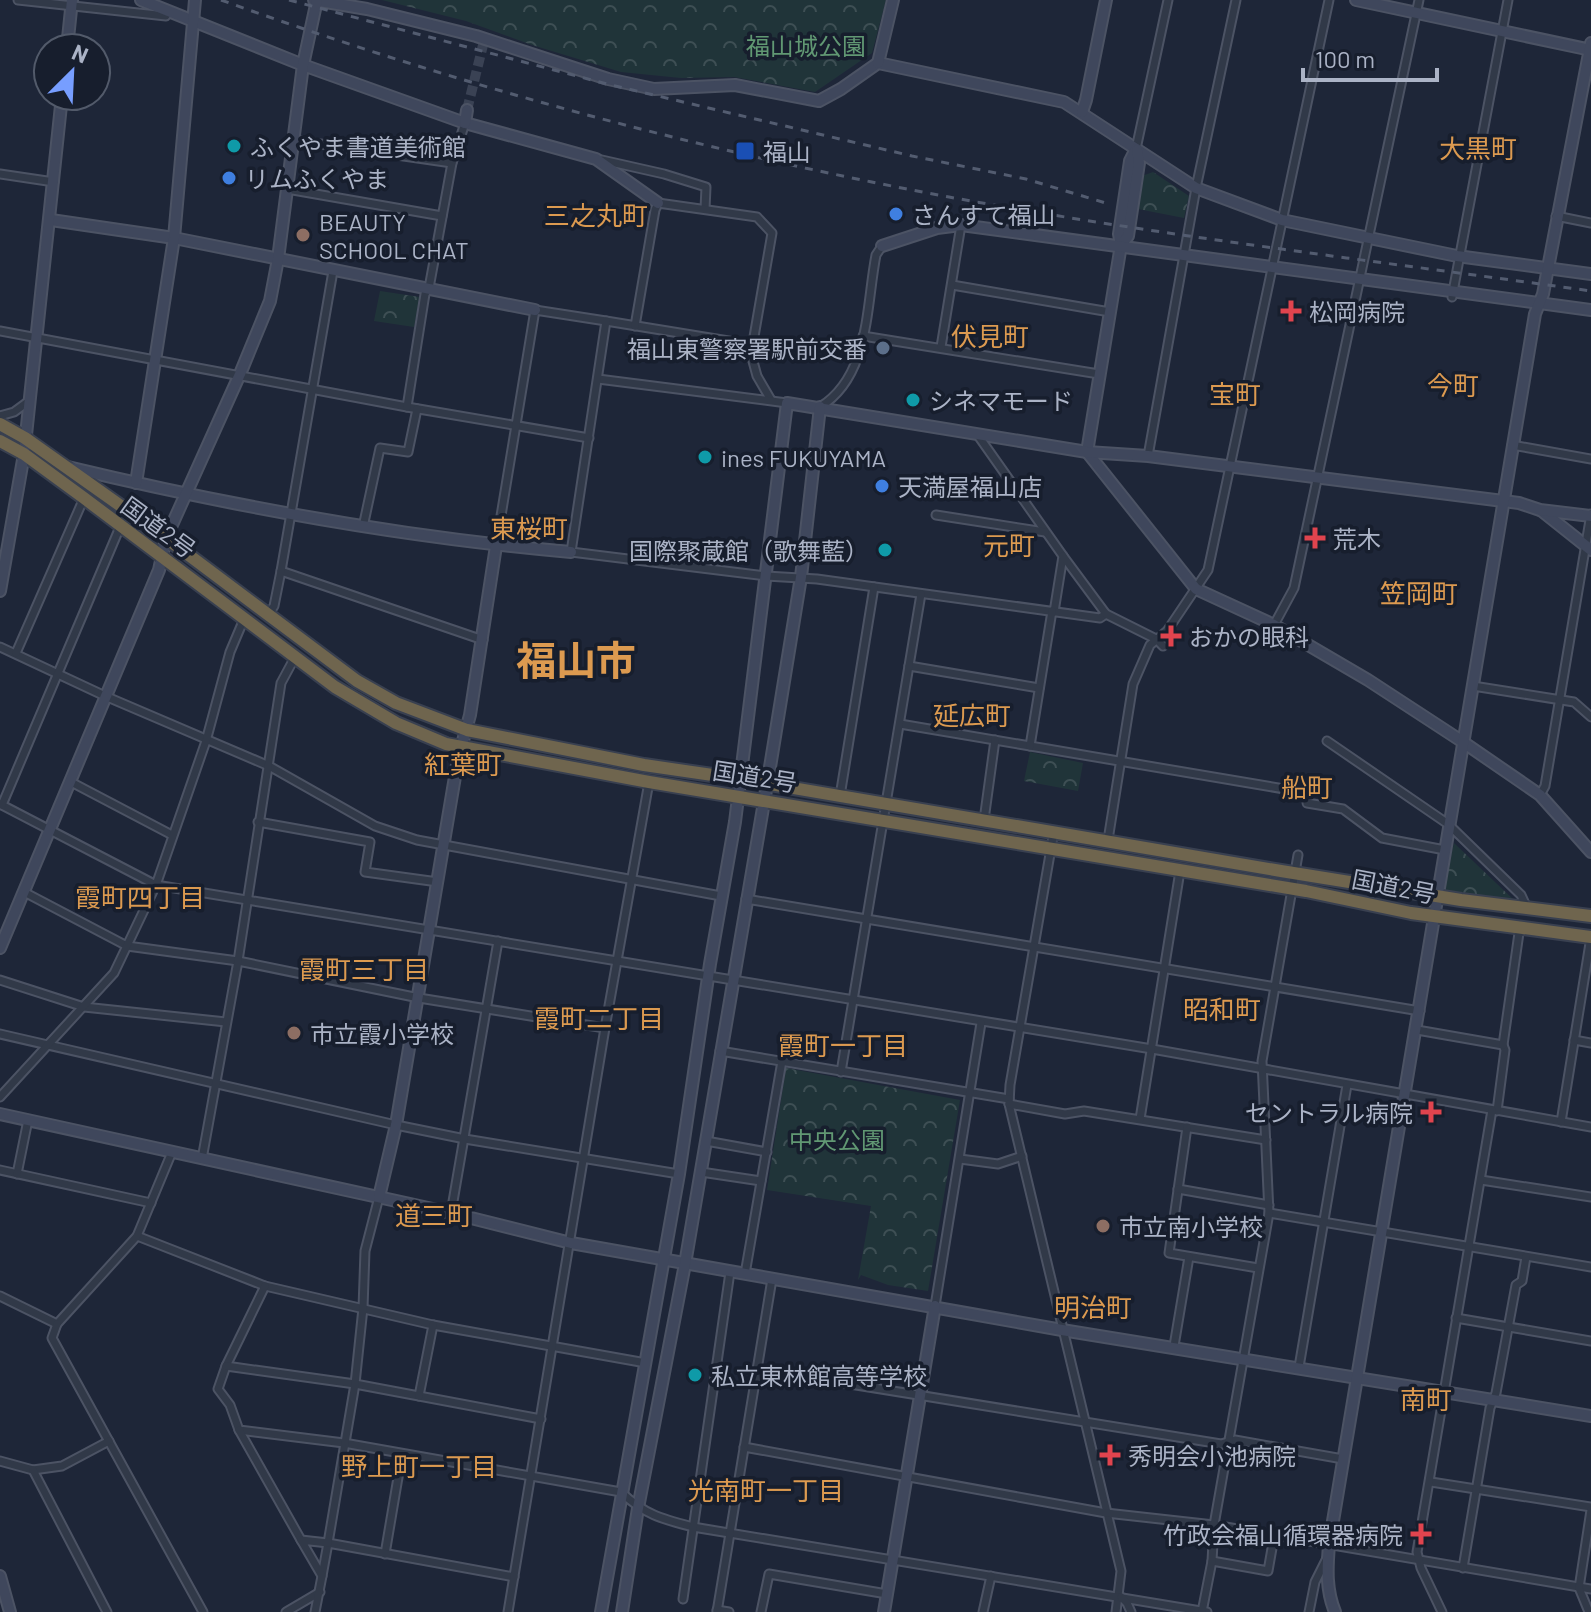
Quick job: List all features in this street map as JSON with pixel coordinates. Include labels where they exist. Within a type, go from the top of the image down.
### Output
[{"type":"highway","name":"国道2号","points":[[0,424],[25,438],[166,538],[367,687],[410,709],[467,730],[644,765],[1436,895],[1591,916]]},
{"type":"highway","name":"国道2号","points":[[0,441],[24,454],[84,498],[335,687],[396,723],[462,748],[1434,916],[1591,937]]},
{"type":"street","points":[[18,0],[71,3],[166,16],[169,11]]},
{"type":"street","points":[[141,0],[303,65],[465,123],[706,187],[705,209]]},
{"type":"street","points":[[136,483],[174,238],[195,0]]},
{"type":"street","points":[[0,948],[71,782],[162,557],[166,538],[270,301],[303,65],[316,0],[368,5],[608,79],[654,89],[735,85],[819,101],[878,63],[893,0]]},
{"type":"street","points":[[1082,112],[1106,0]]},
{"type":"street","points":[[1168,0],[1136,149],[1139,163],[1128,236],[1121,245],[1087,452],[1196,589],[1274,625],[1368,680],[1463,742],[1540,795],[1591,852]]},
{"type":"street","points":[[1148,456],[1196,188],[1236,0]]},
{"type":"street","points":[[1108,840],[1133,684],[1150,645],[1167,631],[1208,570],[1329,0]]},
{"type":"street","points":[[1335,1612],[1328,1591],[1328,1551],[1343,1459],[1417,1030],[1436,895],[1505,501],[1512,445],[1591,48],[1356,0]]},
{"type":"street","points":[[1274,625],[1294,588],[1419,0]]},
{"type":"street","points":[[1452,293],[1508,0]]},
{"type":"street","points":[[68,32],[71,3]]},
{"type":"street","points":[[878,63],[1064,102],[1196,188],[1282,220],[1457,256],[1591,274]]},
{"type":"street","points":[[407,407],[425,294],[429,288],[452,163],[467,110]]},
{"type":"street","points":[[1,584],[24,454],[61,112]]},
{"type":"street","points":[[293,140],[452,163]]},
{"type":"street","points":[[596,159],[658,203],[757,217],[772,233],[751,354],[757,376],[771,400]]},
{"type":"street","points":[[0,174],[54,182]]},
{"type":"street","points":[[287,189],[442,216]]},
{"type":"street","points":[[635,326],[658,203]]},
{"type":"street","points":[[1556,216],[1591,223]]},
{"type":"street","points":[[51,220],[174,238],[535,310],[741,343]]},
{"type":"street","points":[[941,347],[961,225]]},
{"type":"street","points":[[820,407],[831,400],[856,364],[876,255],[882,246],[937,228],[961,225],[1121,245],[1591,310]]},
{"type":"street","points":[[268,615],[274,606],[281,571],[333,271]]},
{"type":"street","points":[[952,285],[1110,312]]},
{"type":"street","points":[[315,1612],[355,1384],[365,1251],[396,1125],[419,998],[443,847],[483,640],[535,310]]},
{"type":"street","points":[[571,552],[606,321]]},
{"type":"street","points":[[0,331],[589,438]]},
{"type":"street","points":[[863,336],[1099,374]]},
{"type":"street","points":[[598,379],[820,407],[1087,452],[1230,466],[1591,515],[1589,549],[1545,786],[1540,795]]},
{"type":"street","points":[[0,416],[14,412],[30,401]]},
{"type":"street","points":[[601,1612],[679,1174],[738,796],[787,403]]},
{"type":"street","points":[[622,1612],[638,1508],[701,1172],[801,577],[820,407]]},
{"type":"street","points":[[363,527],[380,448],[408,452],[417,409]]},
{"type":"street","points":[[976,434],[1106,614],[1156,639],[1163,646]]},
{"type":"street","points":[[1512,445],[1591,459]]},
{"type":"street","points":[[66,467],[187,496],[363,527],[496,546],[766,576],[801,577],[1100,618],[1106,614]]},
{"type":"street","points":[[16,653],[84,498]]},
{"type":"street","points":[[1540,510],[1589,549]]},
{"type":"street","points":[[936,515],[1045,532]]},
{"type":"street","points":[[120,527],[1,805],[156,885],[1152,1049],[1591,1127]]},
{"type":"street","points":[[1030,746],[1063,556]]},
{"type":"street","points":[[281,571],[483,640]]},
{"type":"street","points":[[840,796],[874,587]]},
{"type":"street","points":[[841,1072],[921,594]]},
{"type":"street","points":[[0,1097],[114,973],[156,885],[206,741],[230,652],[244,619]]},
{"type":"street","points":[[0,647],[206,741],[269,766],[375,826],[443,847],[721,896]]},
{"type":"street","points":[[202,1159],[238,961],[281,683],[295,657]]},
{"type":"street","points":[[909,666],[1039,688]]},
{"type":"street","points":[[1473,686],[1574,702],[1591,717]]},
{"type":"street","points":[[900,724],[1308,793]]},
{"type":"street","points":[[984,820],[995,740]]},
{"type":"street","points":[[1327,741],[1448,824],[1521,895],[1527,908]]},
{"type":"street","points":[[71,782],[172,835]]},
{"type":"street","points":[[508,1612],[649,782]]},
{"type":"street","points":[[1307,803],[1343,809],[1382,838],[1445,850]]},
{"type":"street","points":[[258,822],[370,842],[365,872],[438,882]]},
{"type":"street","points":[[1054,831],[1009,1102],[1121,1571],[1116,1612]]},
{"type":"street","points":[[239,1430],[344,1443],[621,1492],[638,1508],[653,1516],[693,1527],[1119,1595],[1204,1612],[1214,1525],[1269,1209],[1262,1061],[1298,855]]},
{"type":"street","points":[[1140,1119],[1180,871]]},
{"type":"street","points":[[24,892],[127,946],[238,961],[419,998],[605,1028]]},
{"type":"street","points":[[746,899],[1420,1011]]},
{"type":"street","points":[[1442,1612],[1418,1560],[1456,1318],[1505,1050],[1503,1045],[1520,926]]},
{"type":"street","points":[[1561,1122],[1590,959],[1591,937]]},
{"type":"street","points":[[451,1213],[498,941]]},
{"type":"street","points":[[0,980],[84,1007],[226,1022]]},
{"type":"street","points":[[884,1612],[981,1023]]},
{"type":"street","points":[[1417,1030],[1503,1045]]},
{"type":"street","points":[[0,1034],[396,1125],[679,1174]]},
{"type":"street","points":[[1574,1040],[1591,1043]]},
{"type":"street","points":[[720,1051],[970,1093],[1065,1114],[1084,1111],[1266,1140]]},
{"type":"street","points":[[745,1274],[782,1061]]},
{"type":"street","points":[[1299,1367],[1347,1085]]},
{"type":"street","points":[[0,1114],[451,1213],[571,1243],[1062,1330],[1591,1416]]},
{"type":"street","points":[[17,1174],[28,1120]]},
{"type":"street","points":[[1187,1127],[1169,1253],[1258,1268]]},
{"type":"street","points":[[706,1141],[767,1152]]},
{"type":"street","points":[[172,1152],[137,1236],[57,1324],[52,1338],[203,1612]]},
{"type":"street","points":[[960,1159],[998,1164],[1022,1156]]},
{"type":"street","points":[[0,1170],[151,1203]]},
{"type":"street","points":[[701,1172],[761,1181]]},
{"type":"street","points":[[1481,1180],[1591,1197]]},
{"type":"street","points":[[1178,1189],[1323,1221],[1591,1267]]},
{"type":"street","points":[[137,1236],[265,1286],[433,1325],[646,1363]]},
{"type":"street","points":[[1174,1346],[1189,1257]]},
{"type":"street","points":[[1463,1568],[1516,1285],[1522,1281],[1526,1257]]},
{"type":"street","points":[[683,1599],[730,1272]]},
{"type":"street","points":[[729,1612],[717,1611],[772,1279]]},
{"type":"street","points":[[265,1286],[218,1389],[230,1405],[239,1430],[322,1576]]},
{"type":"street","points":[[0,1296],[57,1324]]},
{"type":"street","points":[[1456,1318],[1591,1341]]},
{"type":"street","points":[[419,1396],[433,1325]]},
{"type":"street","points":[[226,1366],[355,1384],[541,1419]]},
{"type":"street","points":[[757,1369],[1221,1444],[1235,1440],[1343,1459]]},
{"type":"street","points":[[0,1449],[1,1461],[33,1470],[62,1466],[109,1441]]},
{"type":"street","points":[[744,1447],[1106,1513],[1214,1525],[1328,1551],[1418,1560],[1591,1589]]},
{"type":"street","points":[[385,1554],[402,1454]]},
{"type":"street","points":[[33,1470],[107,1612]]},
{"type":"street","points":[[1431,1482],[1591,1508],[1579,1588],[1589,1612]]},
{"type":"street","points":[[1212,1561],[1268,1571],[1274,1537]]},
{"type":"street","points":[[301,1540],[514,1577]]},
{"type":"street","points":[[1309,1612],[1315,1582],[1328,1551]]},
{"type":"street","points":[[761,1612],[769,1574],[887,1594]]},
{"type":"street","points":[[0,1576],[10,1612]]},
{"type":"street","points":[[983,1612],[991,1576]]},
{"type":"street","points":[[286,1612],[320,1592]]},
{"type":"street","points":[[1119,1595],[1131,1612]]},
{"type":"green space","name":"福山城公園","points":[[382,0],[886,0],[872,53],[815,92],[734,77],[681,78],[621,72],[466,21]]},
{"type":"green space","points":[[1153,172],[1189,196],[1184,218],[1138,209],[1142,176]]},
{"type":"green space","points":[[380,291],[420,297],[414,327],[374,321]]},
{"type":"green space","points":[[1030,752],[1083,763],[1078,791],[1024,781]]},
{"type":"green space","points":[[1454,843],[1515,901],[1443,890]]},
{"type":"green space","name":"中央公園","points":[[786,1068],[960,1100],[928,1291],[888,1285],[861,1275],[858,1280],[871,1206],[767,1190]]},
{"type":"tunnel","points":[[467,110],[483,45]]},
{"type":"railway","points":[[221,0],[490,88],[672,137],[856,179],[1109,224],[1591,291]]},
{"type":"railway","points":[[289,0],[607,84],[912,156],[1026,179],[1109,204]]},
{"type":"place","name":"ふくやま書道美術館","points":[[234,146]]},
{"type":"place","name":"福山","points":[[745,151]]},
{"type":"place","name":"リムふくやま","points":[[229,178]]},
{"type":"place","name":"さんすて福山","points":[[896,214]]},
{"type":"place","name":"BEAUTY SCHOOL CHAT","points":[[303,235]]},
{"type":"place","name":"松岡病院","points":[[1291,311]]},
{"type":"place","name":"福山東警察署駅前交番","points":[[883,348]]},
{"type":"place","name":"シネマモード","points":[[913,400]]},
{"type":"place","name":"ines FUKUYAMA","points":[[705,457]]},
{"type":"place","name":"天満屋福山店","points":[[882,486]]},
{"type":"place","name":"荒木","points":[[1315,538]]},
{"type":"place","name":"国際聚蔵館（歌舞藍）","points":[[885,550]]},
{"type":"place","name":"おかの眼科","points":[[1171,636]]},
{"type":"place","name":"市立霞小学校","points":[[294,1033]]},
{"type":"place","name":"セントラル病院","points":[[1431,1112]]},
{"type":"place","name":"市立南小学校","points":[[1103,1226]]},
{"type":"place","name":"私立東林館高等学校","points":[[695,1375]]},
{"type":"place","name":"秀明会小池病院","points":[[1110,1455]]},
{"type":"place","name":"竹政会福山循環器病院","points":[[1421,1534]]},
{"type":"district","name":"大黒町","points":[[1478,147]]},
{"type":"district","name":"三之丸町","points":[[596,214]]},
{"type":"district","name":"伏見町","points":[[990,335]]},
{"type":"district","name":"今町","points":[[1453,384]]},
{"type":"district","name":"宝町","points":[[1235,393]]},
{"type":"district","name":"東桜町","points":[[529,527]]},
{"type":"district","name":"元町","points":[[1009,544]]},
{"type":"district","name":"笠岡町","points":[[1419,592]]},
{"type":"district","name":"福山市","points":[[576,659]]},
{"type":"district","name":"延広町","points":[[972,714]]},
{"type":"district","name":"紅葉町","points":[[463,763]]},
{"type":"district","name":"船町","points":[[1307,786]]},
{"type":"district","name":"霞町四丁目","points":[[140,896]]},
{"type":"district","name":"霞町三丁目","points":[[364,968]]},
{"type":"district","name":"昭和町","points":[[1222,1008]]},
{"type":"district","name":"霞町二丁目","points":[[599,1017]]},
{"type":"district","name":"霞町一丁目","points":[[843,1044]]},
{"type":"district","name":"道三町","points":[[434,1214]]},
{"type":"district","name":"明治町","points":[[1093,1306]]},
{"type":"district","name":"南町","points":[[1426,1398]]},
{"type":"district","name":"野上町一丁目","points":[[419,1465]]},
{"type":"district","name":"光南町一丁目","points":[[766,1489]]}]
